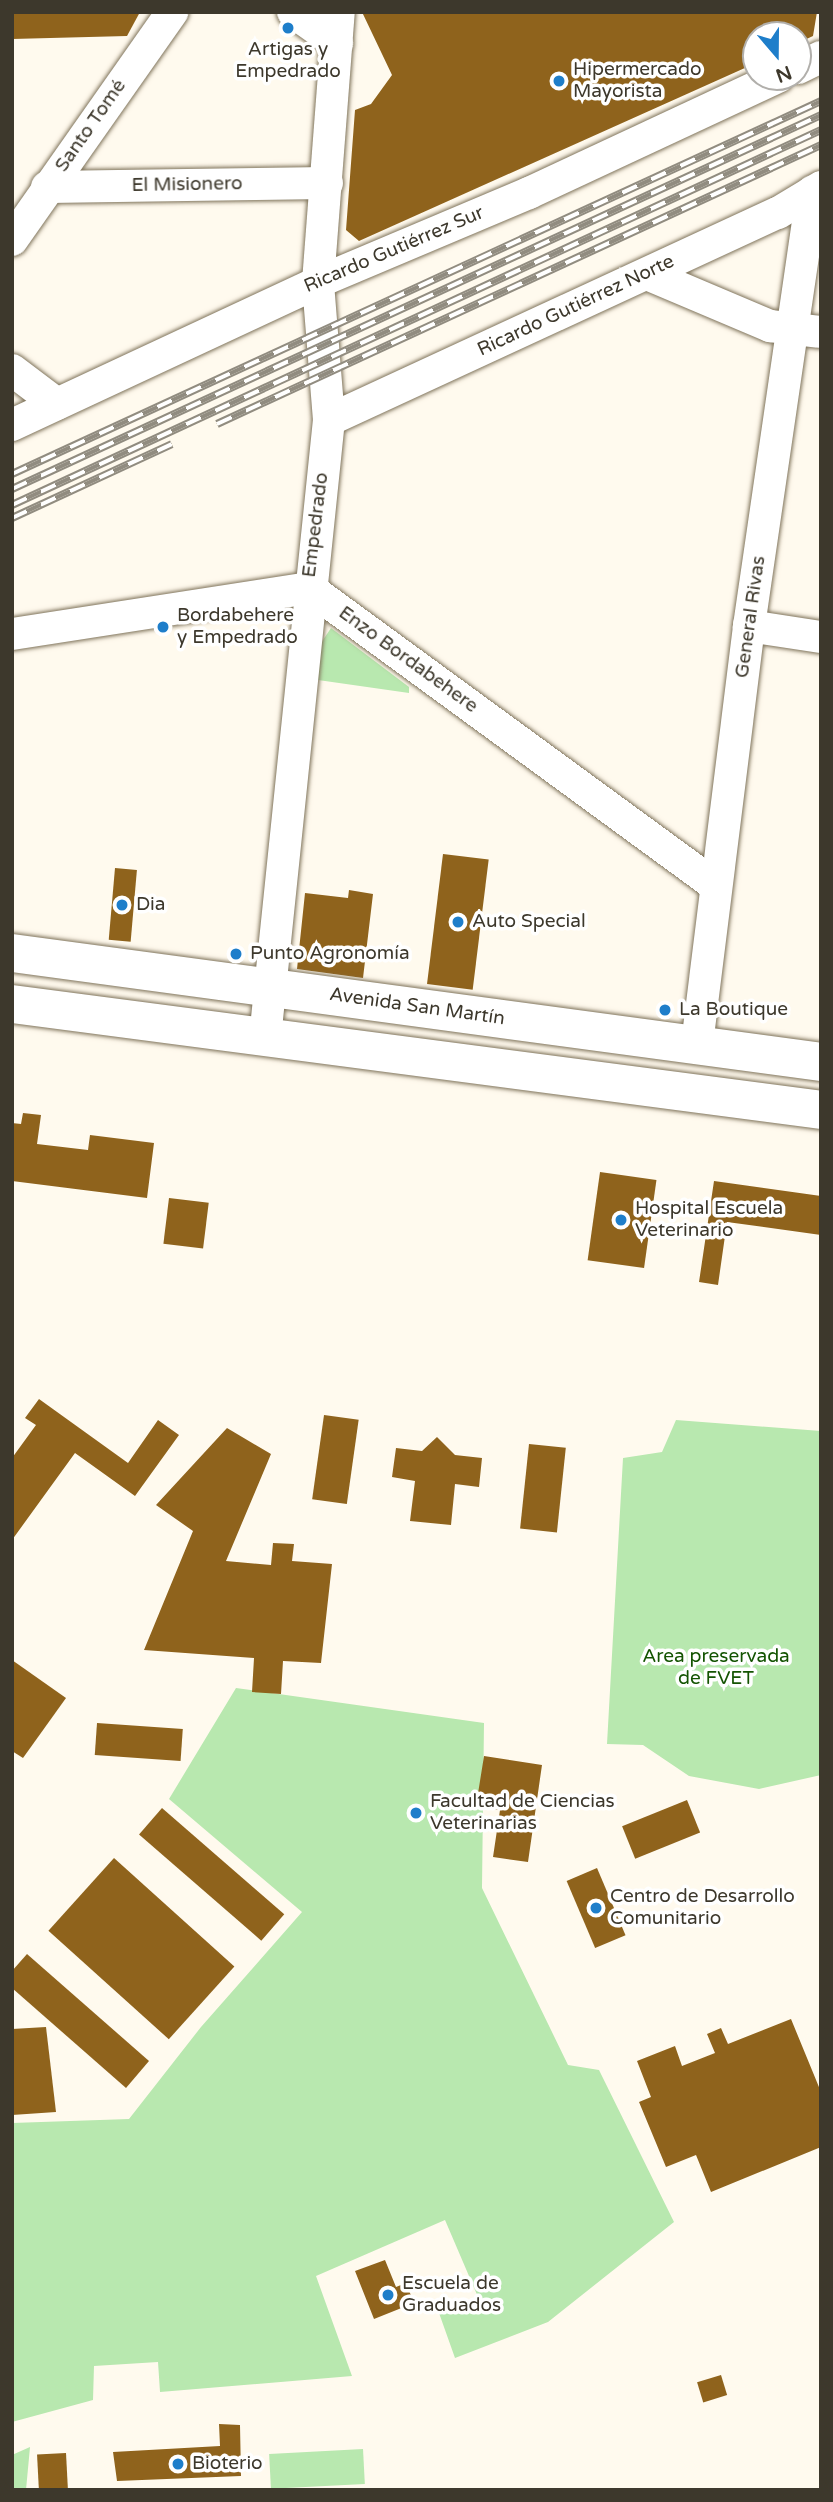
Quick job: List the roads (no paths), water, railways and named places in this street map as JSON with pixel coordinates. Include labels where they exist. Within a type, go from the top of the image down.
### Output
[{"type":"main road","name":"Avenida San Martín","points":[[12,953],[821,1062]]},
{"type":"main road","points":[[12,1004],[821,1110]]},
{"type":"main road","points":[[12,1030],[76,1012]]},
{"type":"street","name":"Santo Tomé","points":[[12,240],[172,12]]},
{"type":"street","points":[[293,12],[338,28]]},
{"type":"street","name":"Empedrado","points":[[265,1038],[309,588],[329,419],[318,282],[338,28]]},
{"type":"street","name":"Ricardo Gutiérrez Sur","points":[[12,425],[318,282],[529,193],[748,91]]},
{"type":"street","name":"El Misionero","points":[[47,187],[327,183]]},
{"type":"street","name":"Ricardo Gutiérrez Norte","points":[[329,419],[778,213],[816,190]]},
{"type":"street","name":"General Rivas","points":[[697,1044],[749,626],[807,330],[816,190]]},
{"type":"street","points":[[647,274],[770,326],[807,330]]},
{"type":"street","points":[[12,370],[57,404]]},
{"type":"street","points":[[12,634],[309,588]]},
{"type":"street","name":"Enzo Bordabehere","points":[[309,588],[715,885]]},
{"type":"street","points":[[749,626],[821,637]]},
{"type":"railway","points":[[12,474],[821,101]]},
{"type":"railway","points":[[12,489],[821,115]]},
{"type":"railway","points":[[12,505],[821,130]]},
{"type":"railway","points":[[217,424],[821,145]]},
{"type":"railway","points":[[12,518],[172,444]]},
{"type":"place","name":"Artigas y Empedrado","points":[[288,28]]},
{"type":"place","name":"Hipermercado Mayorista","points":[[559,81]]},
{"type":"place","name":"Bordabehere y Empedrado","points":[[163,627]]},
{"type":"place","name":"Dia","points":[[122,905]]},
{"type":"place","name":"Auto Special","points":[[458,922]]},
{"type":"place","name":"Punto Agronomía","points":[[236,954]]},
{"type":"place","name":"La Boutique","points":[[665,1010]]},
{"type":"place","name":"Hospital Escuela Veterinario","points":[[621,1220]]},
{"type":"place","name":"Facultad de Ciencias Veterinarias","points":[[416,1813]]},
{"type":"place","name":"Centro de Desarrollo Comunitario","points":[[596,1908]]},
{"type":"place","name":"Escuela de Graduados","points":[[388,2295]]},
{"type":"place","name":"Bioterio","points":[[178,2464]]},
{"type":"park label","name":"Area preservada de FVET","points":[[716,1668]]}]
